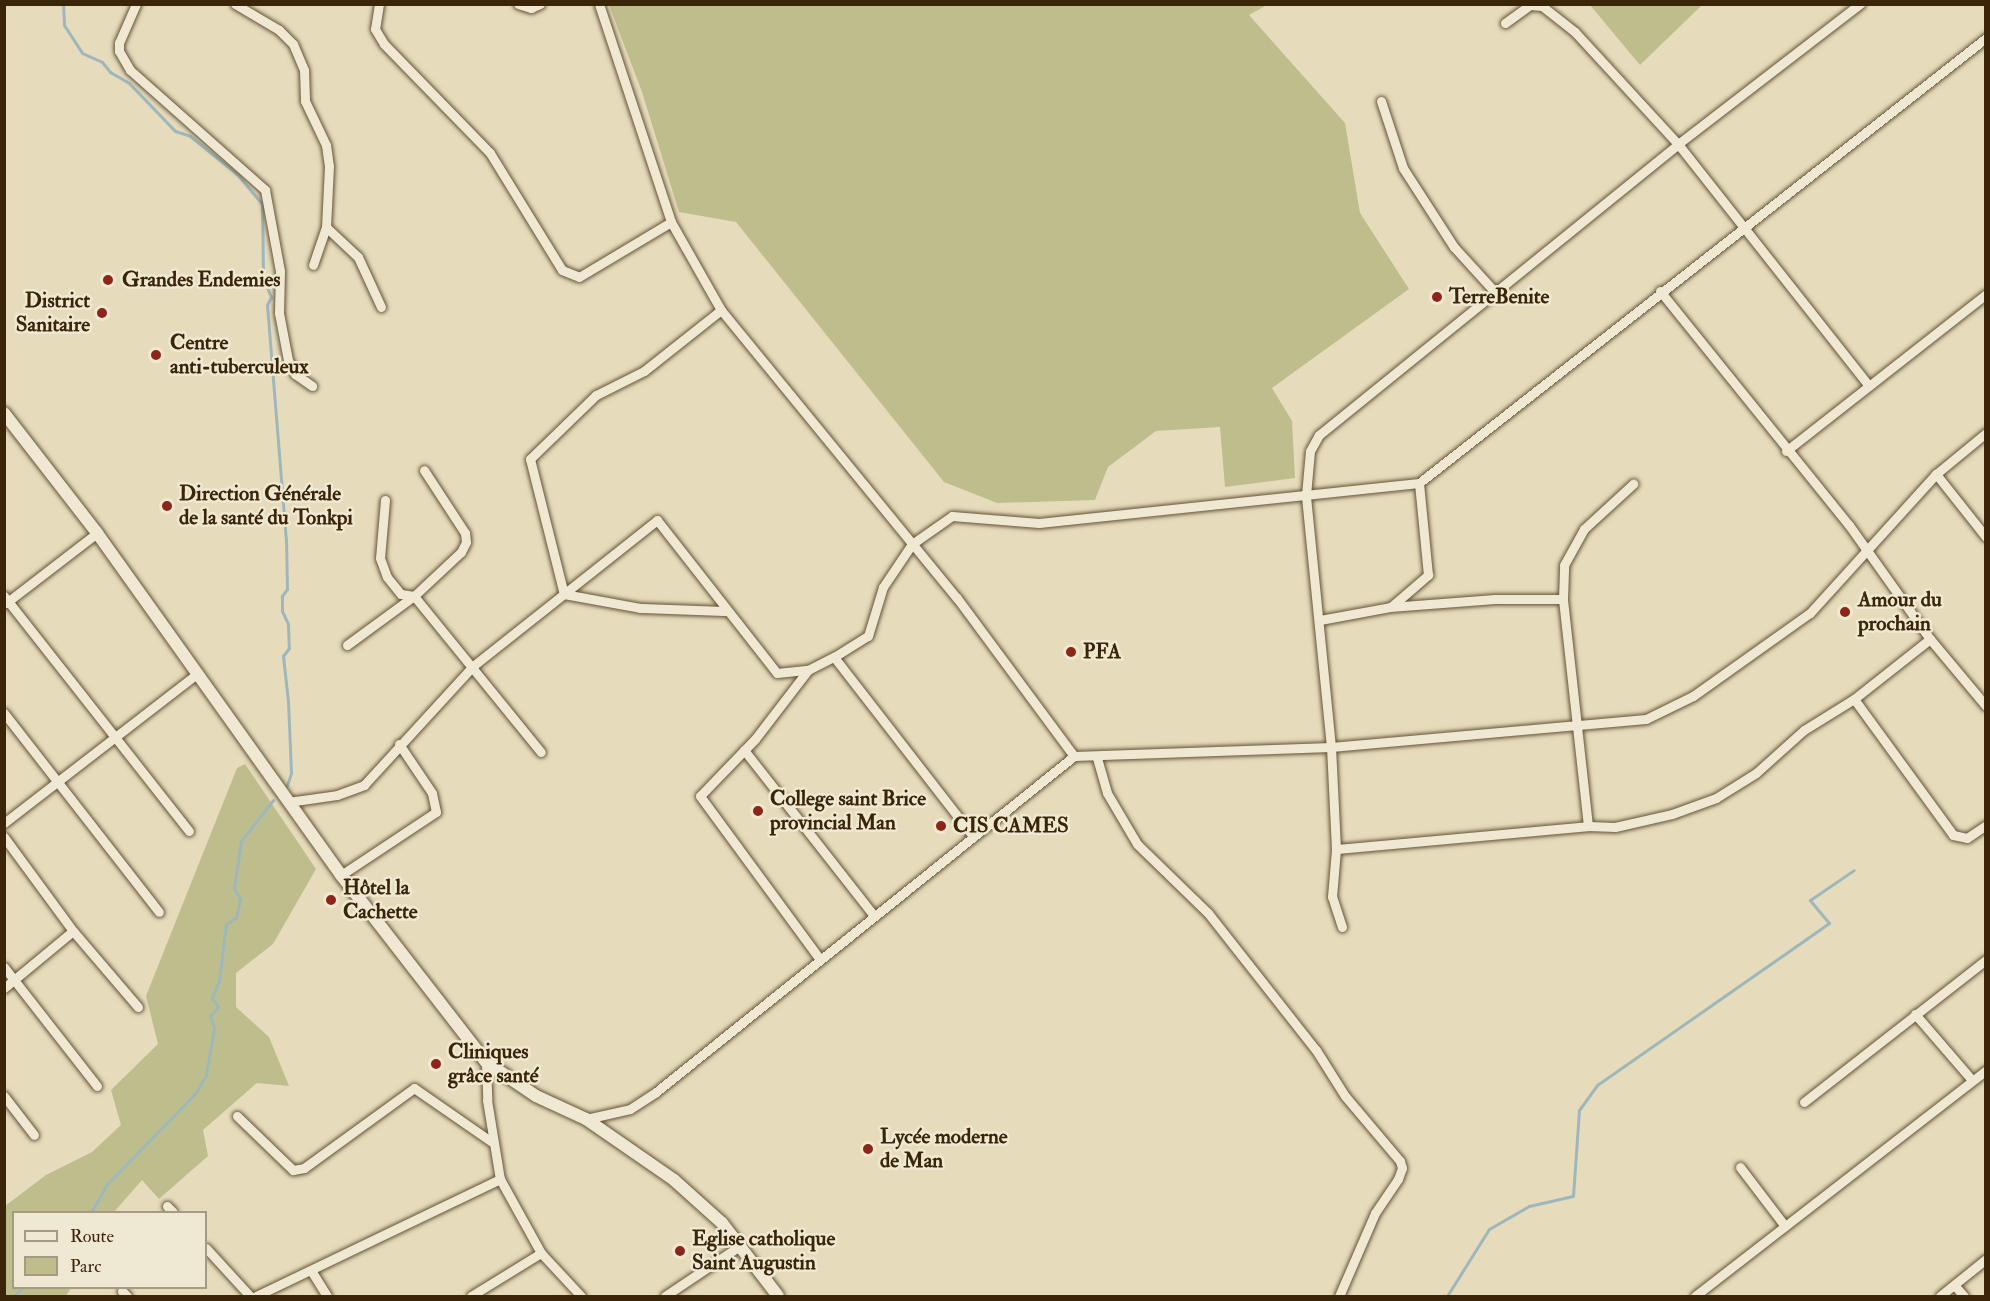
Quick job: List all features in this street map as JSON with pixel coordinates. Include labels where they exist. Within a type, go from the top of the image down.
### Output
[{"type":"main road","points":[[4,413],[97,533],[341,875],[486,1062],[536,1096],[586,1119],[674,1180],[741,1245],[778,1296]]},
{"type":"street","points":[[136,4],[119,43],[123,59],[265,190],[280,271],[279,313],[288,360],[295,374],[312,386]]},
{"type":"street","points":[[235,4],[279,30],[293,44],[304,70],[305,101],[326,145],[329,166],[326,227],[313,265]]},
{"type":"street","points":[[379,4],[375,29],[384,44],[490,153],[562,270],[579,277],[671,222]]},
{"type":"street","points":[[518,4],[531,8],[540,4]]},
{"type":"street","points":[[599,4],[621,60],[671,222],[721,310],[912,544],[1074,756]]},
{"type":"street","points":[[1342,927],[1332,897],[1336,849],[1331,747],[1306,495],[1310,451],[1319,435],[1494,291],[1678,144],[1860,4]]},
{"type":"street","points":[[1504,23],[1530,5],[1551,12],[1575,32],[1678,144],[1869,386]]},
{"type":"street","points":[[288,802],[337,795],[364,785],[399,744],[473,666],[657,520],[726,611],[777,673],[808,670],[868,636],[883,586],[912,544],[937,524],[965,514],[1039,523],[1419,483],[1660,291],[1986,38]]},
{"type":"street","points":[[1382,101],[1403,168],[1454,247],[1494,291]]},
{"type":"street","points":[[326,227],[358,257],[381,308]]},
{"type":"street","points":[[1660,291],[1786,451],[1849,525],[1865,552],[1930,639],[1986,706]]},
{"type":"street","points":[[1786,451],[1986,294]]},
{"type":"street","points":[[564,594],[545,505],[531,469],[534,452],[596,395],[644,371],[721,310]]},
{"type":"street","points":[[586,1119],[630,1109],[656,1092],[972,835],[1074,756],[1097,758],[1331,747],[1646,719],[1670,710],[1810,613],[1936,474],[1986,433]]},
{"type":"street","points":[[347,645],[414,597],[466,542],[465,533],[424,470]]},
{"type":"street","points":[[1936,474],[1986,537]]},
{"type":"street","points":[[1390,607],[1428,575],[1419,483]]},
{"type":"street","points":[[1588,826],[1575,726],[1563,599],[1564,565],[1575,540],[1633,484]]},
{"type":"street","points":[[385,500],[380,558],[387,577],[401,594],[414,597],[473,666],[541,752]]},
{"type":"street","points":[[97,533],[6,600],[189,831]]},
{"type":"street","points":[[564,594],[640,608],[726,611]]},
{"type":"street","points":[[1320,620],[1390,607],[1495,599],[1563,599]]},
{"type":"street","points":[[1336,849],[1588,826],[1615,827],[1672,814],[1716,798],[1756,773],[1824,715],[1854,699],[1930,639]]},
{"type":"street","points":[[834,657],[972,835]]},
{"type":"street","points":[[808,670],[744,750],[700,794],[700,799],[819,958]]},
{"type":"street","points":[[4,823],[197,674]]},
{"type":"street","points":[[1854,699],[1953,835],[1967,838],[1986,825]]},
{"type":"street","points":[[4,713],[159,912]]},
{"type":"street","points":[[341,875],[436,812],[432,793],[399,744]]},
{"type":"street","points":[[744,750],[874,916]]},
{"type":"street","points":[[1097,758],[1107,793],[1137,844],[1208,913],[1316,1050],[1345,1096],[1400,1161],[1402,1168],[1398,1179],[1376,1213],[1339,1296]]},
{"type":"street","points":[[4,837],[73,931],[138,1007]]},
{"type":"street","points":[[4,988],[73,931]]},
{"type":"street","points":[[1804,1102],[1986,960]]},
{"type":"street","points":[[4,967],[96,1086]]},
{"type":"street","points":[[1915,1014],[1972,1080]]},
{"type":"street","points":[[486,1062],[492,1142],[500,1179],[541,1253],[581,1296]]},
{"type":"street","points":[[1695,1296],[1986,1070]]},
{"type":"street","points":[[237,1116],[292,1170],[304,1168],[414,1088],[492,1142]]},
{"type":"street","points":[[4,1096],[34,1134]]},
{"type":"street","points":[[1740,1167],[1785,1226]]},
{"type":"street","points":[[256,1296],[312,1272],[500,1179]]},
{"type":"street","points":[[664,1296],[741,1245]]},
{"type":"street","points":[[207,1249],[250,1296]]},
{"type":"street","points":[[471,1296],[541,1253]]},
{"type":"street","points":[[1941,1296],[1986,1259]]},
{"type":"street","points":[[312,1272],[327,1296]]},
{"type":"street","points":[[1955,1286],[1964,1296]]},
{"type":"green space","points":[[609,5],[1267,5],[1249,15],[1345,123],[1360,213],[1409,289],[1272,388],[1292,421],[1295,478],[1225,487],[1220,427],[1156,431],[1108,467],[1095,500],[997,503],[944,482],[736,222],[679,212],[642,92]]},
{"type":"green space","points":[[1590,5],[1702,5],[1640,65]]},
{"type":"green space","points":[[245,764],[316,869],[273,944],[236,973],[236,1007],[269,1037],[289,1086],[257,1083],[203,1130],[208,1156],[159,1199],[142,1180],[115,1211],[12,1211],[12,1289],[70,1289],[66,1296],[5,1296],[5,1206],[46,1175],[92,1152],[121,1125],[111,1090],[158,1044],[146,996],[237,768]]},
{"type":"waterway","points":[[63,4],[64,25],[82,53],[102,62],[110,72],[129,83],[175,131],[190,136],[237,174],[262,204],[263,278],[271,297],[267,305],[286,540],[287,589],[282,596],[282,611],[288,624],[289,648],[283,656],[288,701],[291,773],[287,785]]},
{"type":"waterway","points":[[92,1211],[108,1183],[195,1094],[206,1075],[214,1028],[210,1016],[218,1007],[212,998],[219,981],[226,924],[236,918],[240,899],[234,888],[241,841],[273,800]]},
{"type":"waterway","points":[[1447,1296],[1489,1229],[1529,1206],[1573,1196],[1579,1110],[1597,1085],[1829,923],[1810,900],[1854,870]]},
{"type":"waterway","points":[[14,1296],[21,1289]]},
{"type":"place","name":"Grandes Endemies","points":[[108,280]]},
{"type":"place","name":"TerreBenite","points":[[1437,297]]},
{"type":"place","name":"District Sanitaire","points":[[102,313]]},
{"type":"place","name":"Centre anti-tuberculeux","points":[[156,355]]},
{"type":"place","name":"Direction Générale de la santé du Tonkpi","points":[[167,506]]},
{"type":"place","name":"Amour du prochain","points":[[1845,612]]},
{"type":"place","name":"PFA","points":[[1071,652]]},
{"type":"place","name":"College saint Brice provincial Man","points":[[758,811]]},
{"type":"place","name":"CIS CAMES","points":[[941,826]]},
{"type":"place","name":"Hôtel la Cachette","points":[[331,900]]},
{"type":"place","name":"Cliniques grâce santé","points":[[436,1064]]},
{"type":"place","name":"Lycée moderne de Man","points":[[868,1149]]},
{"type":"place","name":"Eglise catholique Saint Augustin","points":[[680,1251]]}]
